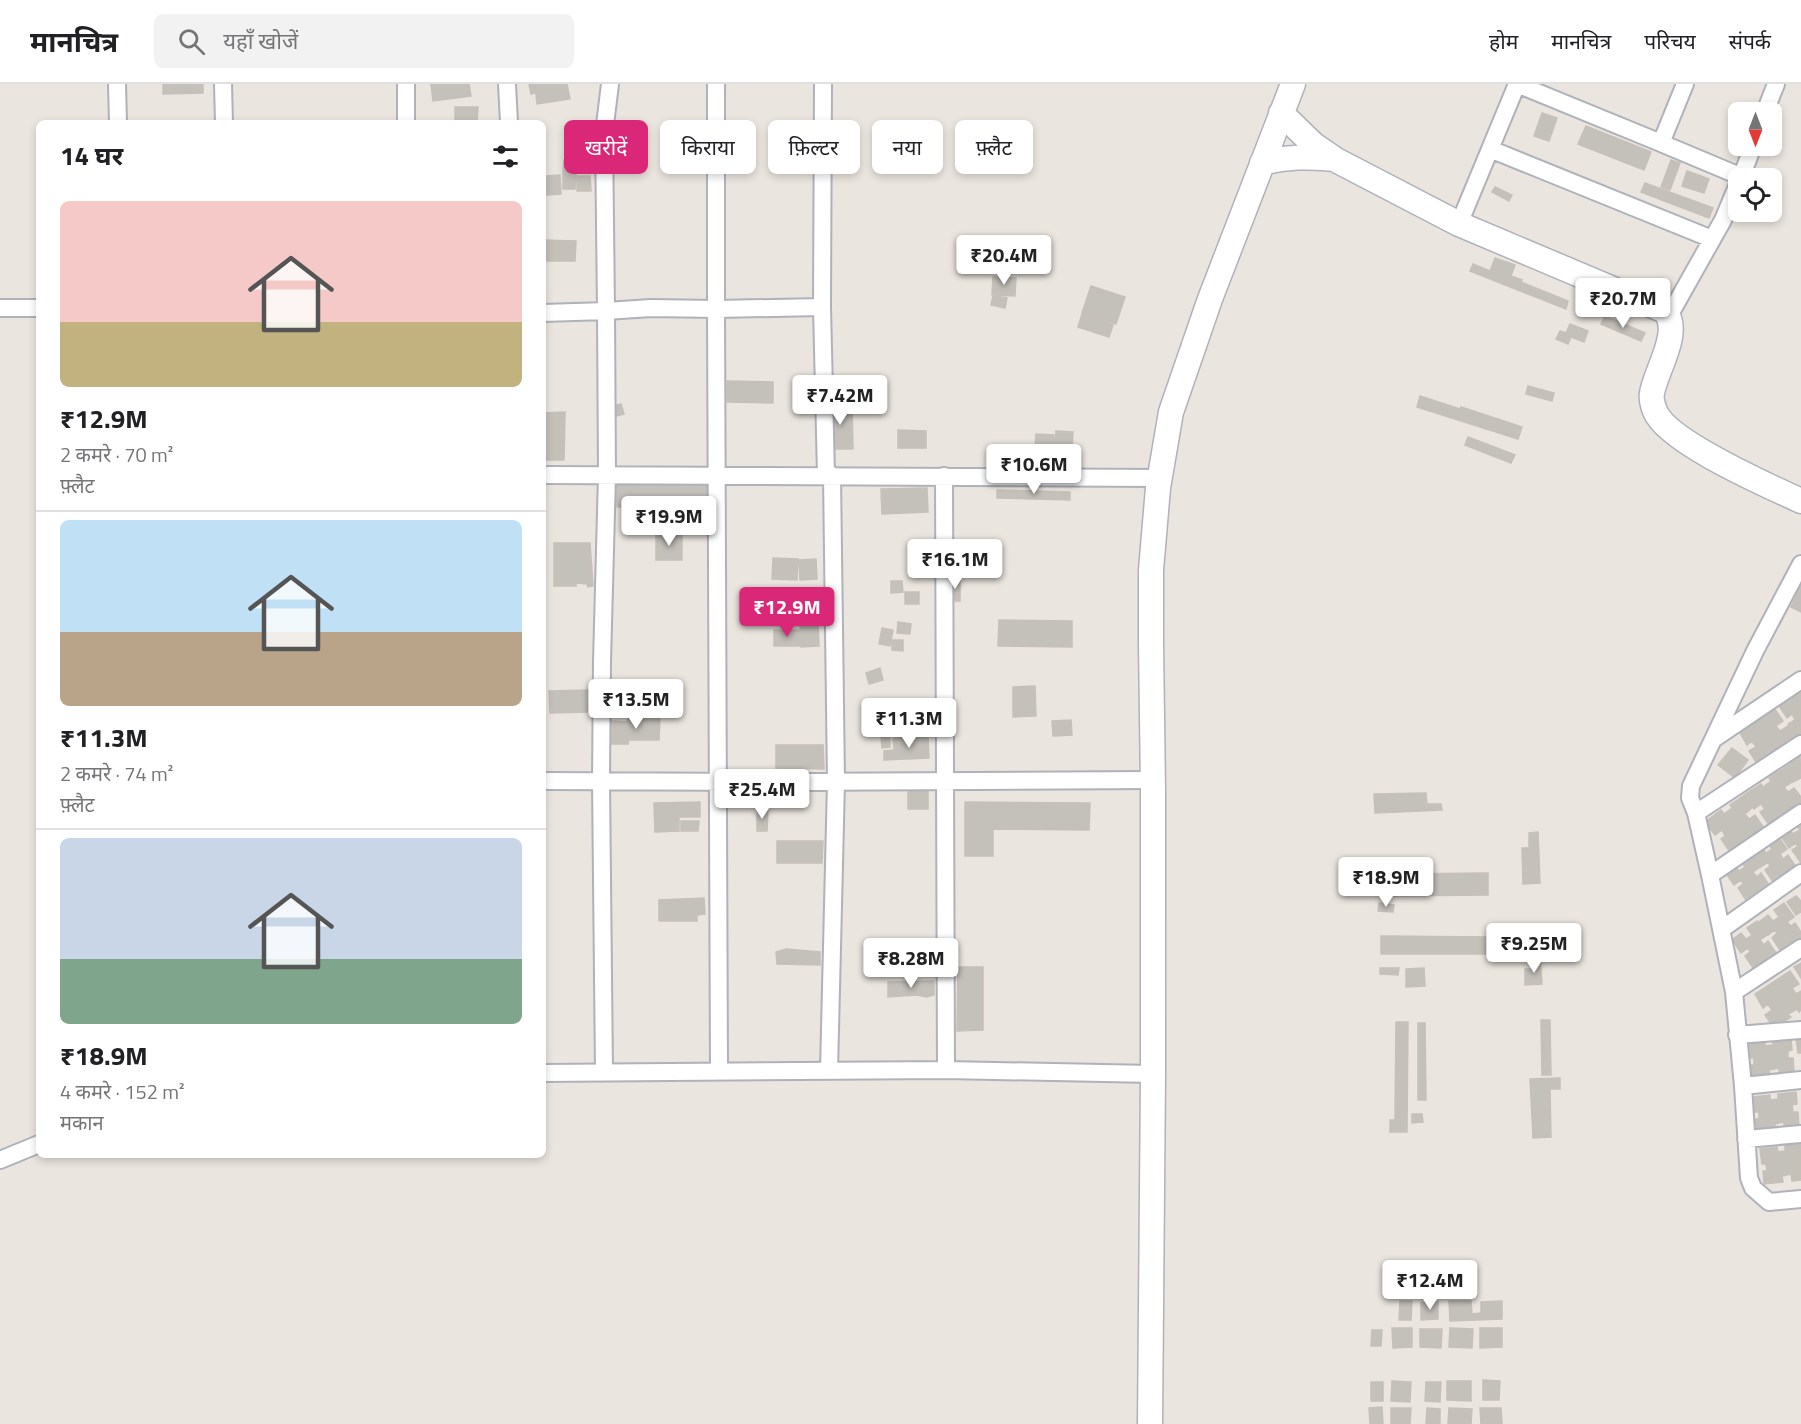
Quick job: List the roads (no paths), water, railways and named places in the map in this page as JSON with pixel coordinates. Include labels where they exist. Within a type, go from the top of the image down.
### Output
[{"type":"main road","points":[[1150,1424],[1153,1074],[1152,570],[1160,478],[1171,412],[1210,299],[1293,84]]},
{"type":"main road","points":[[1281,113],[1314,145],[1336,160],[1459,224],[1665,311],[1669,316],[1671,336],[1651,395],[1656,413],[1670,430],[1736,471],[1801,501]]},
{"type":"main road","points":[[1262,163],[1297,157],[1336,160]]},
{"type":"street","points":[[117,84],[118,120]]},
{"type":"street","points":[[223,84],[224,120]]},
{"type":"street","points":[[406,84],[406,120]]},
{"type":"street","points":[[507,84],[509,120]]},
{"type":"street","points":[[604,1072],[601,781],[607,475],[604,133],[610,84]]},
{"type":"street","points":[[716,84],[719,1070]]},
{"type":"street","points":[[823,84],[822,307],[829,475],[836,782],[829,1071]]},
{"type":"street","points":[[1459,224],[1517,84],[1661,143],[1728,174]]},
{"type":"street","points":[[1661,143],[1685,84]]},
{"type":"street","points":[[1769,102],[1776,84]]},
{"type":"street","points":[[1490,149],[1712,238]]},
{"type":"street","points":[[1669,316],[1728,205]]},
{"type":"street","points":[[546,313],[651,308],[822,307]]},
{"type":"street","points":[[0,308],[36,308]]},
{"type":"street","points":[[546,475],[717,474],[1160,478]]},
{"type":"street","points":[[944,476],[946,1070]]},
{"type":"street","points":[[1801,564],[1755,651],[1692,786],[1690,798],[1696,813],[1734,992],[1749,1178],[1753,1188],[1769,1202],[1801,1199]]},
{"type":"street","points":[[1714,738],[1801,680]]},
{"type":"street","points":[[1696,813],[1801,744]]},
{"type":"street","points":[[546,781],[1153,780]]},
{"type":"street","points":[[1710,875],[1801,813]]},
{"type":"street","points":[[1722,929],[1801,873]]},
{"type":"street","points":[[1734,992],[1801,948]]},
{"type":"street","points":[[1737,1035],[1801,1030]]},
{"type":"street","points":[[546,1073],[946,1070],[1153,1074]]},
{"type":"street","points":[[1743,1086],[1801,1080]]},
{"type":"street","points":[[1746,1139],[1801,1134]]},
{"type":"street","points":[[0,1160],[36,1145]]}]
